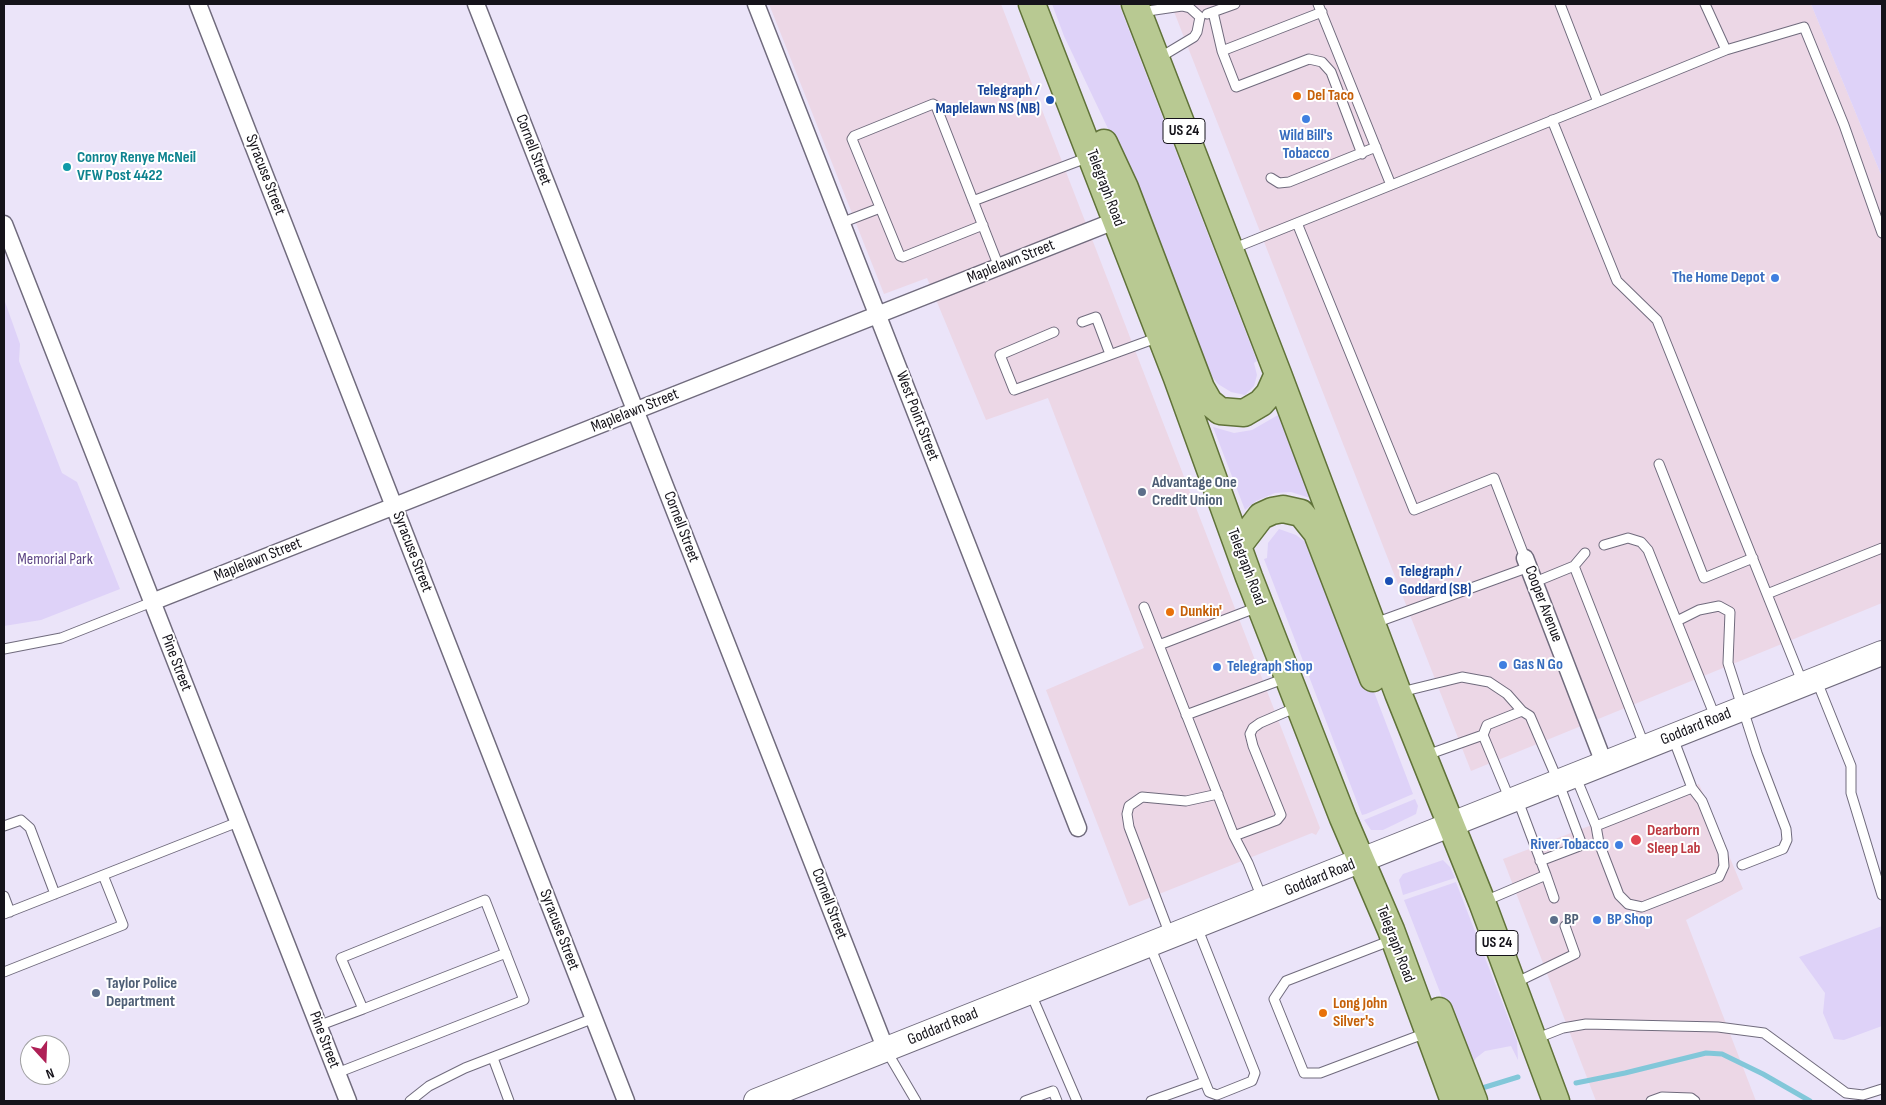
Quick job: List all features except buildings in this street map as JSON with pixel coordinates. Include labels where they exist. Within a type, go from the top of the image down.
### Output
[{"type":"main road","name":"Telegraph Road","points":[[1032,4],[1162,336],[1261,606],[1384,914],[1451,1093]]},
{"type":"main road","name":"US 24","points":[[1137,8],[1398,693],[1482,902],[1556,1100]]},
{"type":"main road","points":[[1073,106],[1105,145],[1125,188],[1201,388],[1209,402],[1220,411],[1244,413],[1261,403],[1269,394],[1278,374]]},
{"type":"main road","points":[[1238,546],[1262,516],[1272,511],[1283,509],[1300,512],[1317,533],[1401,749],[1426,765]]},
{"type":"main road","name":"Goddard Road","points":[[756,1101],[1362,862],[1450,824],[1882,653]]},
{"type":"main road","points":[[1384,914],[1408,928],[1474,1101]]},
{"type":"street","name":"Syracuse Street","points":[[198,4],[626,1101]]},
{"type":"street","name":"Cornell Street","points":[[476,4],[886,1050]]},
{"type":"street","name":"West Point Street","points":[[756,4],[1078,828]]},
{"type":"street","name":"Maplelawn Street","points":[[152,602],[1117,220]]},
{"type":"street","name":"Pine Street","points":[[4,224],[348,1101]]},
{"type":"street","name":"Cooper Avenue","points":[[1530,569],[1604,763]]},
{"type":"lane","points":[[1200,17],[1235,4]]},
{"type":"lane","points":[[1560,4],[1598,102]]},
{"type":"lane","points":[[1705,4],[1726,50]]},
{"type":"lane","points":[[1137,8],[1182,6],[1190,8],[1200,17]]},
{"type":"lane","points":[[1222,51],[1320,8],[1391,185]]},
{"type":"lane","points":[[1212,12],[1222,51],[1236,87],[1309,59],[1322,62],[1331,72],[1362,154]]},
{"type":"lane","points":[[1157,60],[1194,37],[1200,17]]},
{"type":"lane","points":[[1230,250],[1726,50],[1804,26],[1844,125],[1882,233]]},
{"type":"lane","points":[[983,225],[903,257],[900,256],[852,139],[854,136],[932,104],[936,106],[973,201],[983,225],[999,266]]},
{"type":"lane","points":[[1552,120],[1617,281],[1657,320],[1767,594],[1852,766],[1851,793],[1882,895]]},
{"type":"lane","points":[[1271,178],[1280,183],[1290,182],[1376,148]]},
{"type":"lane","points":[[973,201],[1092,156]]},
{"type":"lane","points":[[841,223],[880,208]]},
{"type":"lane","points":[[1297,223],[1414,510],[1494,478],[1530,569]]},
{"type":"lane","points":[[1082,322],[1096,316],[1110,354]]},
{"type":"lane","points":[[1054,332],[1000,355],[1014,390],[1162,336]]},
{"type":"lane","points":[[1659,464],[1704,578],[1753,558]]},
{"type":"lane","points":[[1604,545],[1628,538],[1641,542],[1648,550],[1716,719]]},
{"type":"lane","points":[[1767,594],[1882,548]]},
{"type":"lane","points":[[1372,624],[1530,569],[1574,566],[1585,553]]},
{"type":"lane","points":[[1574,566],[1646,748]]},
{"type":"lane","points":[[4,649],[61,638],[152,602]]},
{"type":"lane","points":[[1159,646],[1261,606]]},
{"type":"lane","points":[[1677,621],[1699,610],[1719,606],[1730,612],[1728,663],[1741,709],[1786,830],[1787,840],[1783,849],[1742,865]]},
{"type":"lane","points":[[1144,607],[1234,836],[1248,863],[1263,901]]},
{"type":"lane","points":[[1186,715],[1289,677]]},
{"type":"lane","points":[[1398,693],[1462,677],[1489,682],[1507,694],[1522,711],[1530,716],[1596,826],[1599,843],[1619,895],[1628,904],[1642,907],[1719,877],[1724,866],[1723,853],[1702,801],[1692,788],[1672,737]]},
{"type":"lane","points":[[1234,836],[1277,820],[1281,815],[1250,734],[1253,728],[1300,706]]},
{"type":"lane","points":[[1426,765],[1483,735],[1487,725],[1522,711]]},
{"type":"lane","points":[[1483,735],[1513,799],[1554,898]]},
{"type":"lane","points":[[1540,861],[1582,845],[1566,778]]},
{"type":"lane","points":[[1596,826],[1692,788]]},
{"type":"lane","points":[[1196,927],[1254,1073],[1252,1082],[1217,1095],[1209,1092],[1204,1082],[1160,942],[1128,827],[1127,814],[1129,806],[1142,797],[1186,801],[1218,794]]},
{"type":"lane","points":[[4,826],[21,820],[30,828],[55,894]]},
{"type":"lane","points":[[4,896],[7,913],[238,822]]},
{"type":"lane","points":[[4,972],[123,925],[103,875]]},
{"type":"lane","points":[[1482,902],[1546,875]]},
{"type":"lane","points":[[337,1073],[524,1000],[485,900],[341,958],[363,1009]]},
{"type":"lane","points":[[1512,984],[1575,954],[1564,926]]},
{"type":"lane","points":[[1394,940],[1286,981],[1274,999],[1304,1073],[1320,1073],[1428,1032]]},
{"type":"lane","points":[[318,1026],[506,954]]},
{"type":"lane","points":[[1030,993],[1077,1101]]},
{"type":"lane","points":[[410,1101],[429,1086],[493,1058],[594,1018]]},
{"type":"lane","points":[[1537,1052],[1564,1028],[1586,1024],[1718,1027],[1764,1034],[1846,1093],[1863,1096],[1882,1089]]},
{"type":"lane","points":[[886,1050],[916,1101]]},
{"type":"lane","points":[[493,1058],[509,1101]]},
{"type":"lane","points":[[1151,1101],[1204,1082]]},
{"type":"lane","points":[[1025,1101],[1053,1091],[1057,1101]]},
{"type":"lane","points":[[1651,1101],[1662,1097],[1691,1098],[1695,1101]]},
{"type":"shaded area","points":[[769,4],[1001,4],[1320,828],[1316,835],[1312,833],[1129,906],[1046,690],[1144,648],[1048,398],[986,420],[927,278],[884,294]]},
{"type":"shaded area","points":[[1171,4],[1811,4],[1882,177],[1882,603],[1471,771]]},
{"type":"shaded area","points":[[1699,784],[1743,889],[1686,920],[1756,1101],[1596,1101],[1503,859]]},
{"type":"green space","points":[[1052,4],[1119,4],[1257,361],[1254,363],[1257,375],[1254,386],[1245,395],[1231,392],[1218,384],[1207,371],[1122,158],[1064,36]]},
{"type":"green space","points":[[1811,4],[1882,4],[1882,177]]},
{"type":"green space","name":"Memorial Park","points":[[4,299],[20,344],[19,361],[62,473],[77,482],[120,589],[41,620],[4,626]]},
{"type":"green space","points":[[1278,415],[1310,498],[1291,492],[1275,493],[1256,501],[1245,510],[1213,427],[1234,433],[1252,430]]},
{"type":"green space","points":[[1279,529],[1296,535],[1307,543],[1326,566],[1413,794],[1366,814],[1362,815],[1264,559],[1267,558],[1268,543]]},
{"type":"green space","points":[[1415,799],[1418,806],[1416,814],[1383,830],[1371,830],[1364,820]]},
{"type":"green space","points":[[1443,860],[1450,867],[1455,878],[1403,895],[1399,880],[1403,874]]},
{"type":"green space","points":[[1456,882],[1517,1041],[1518,1060],[1511,1046],[1485,1051],[1476,1058],[1470,1069],[1404,900]]},
{"type":"green space","points":[[1882,926],[1882,1026],[1844,1040],[1834,1039],[1823,1013],[1825,993],[1799,957]]},
{"type":"waterway","points":[[1576,1083],[1706,1053],[1722,1054],[1763,1074],[1810,1101]]},
{"type":"waterway","points":[[1479,1089],[1518,1077]]},
{"type":"place","name":"Del Taco","points":[[1297,96]]},
{"type":"place","name":"Telegraph / Maplelawn NS (NB)","points":[[1050,100]]},
{"type":"place","name":"Wild Bill's Tobacco","points":[[1306,119]]},
{"type":"place","name":"Conroy Renye McNeil VFW Post 4422","points":[[67,167]]},
{"type":"place","name":"The Home Depot","points":[[1775,278]]},
{"type":"place","name":"Advantage One Credit Union","points":[[1142,492]]},
{"type":"place","name":"Telegraph / Goddard (SB)","points":[[1389,581]]},
{"type":"place","name":"Dunkin'","points":[[1170,612]]},
{"type":"place","name":"Gas N Go","points":[[1503,665]]},
{"type":"place","name":"Telegraph Shop","points":[[1217,667]]},
{"type":"place","name":"Dearborn Sleep Lab","points":[[1636,840]]},
{"type":"place","name":"River Tobacco","points":[[1619,845]]},
{"type":"place","name":"BP","points":[[1554,920]]},
{"type":"place","name":"BP Shop","points":[[1597,920]]},
{"type":"place","name":"Taylor Police Department","points":[[96,993]]},
{"type":"place","name":"Long John Silver's","points":[[1323,1013]]}]
